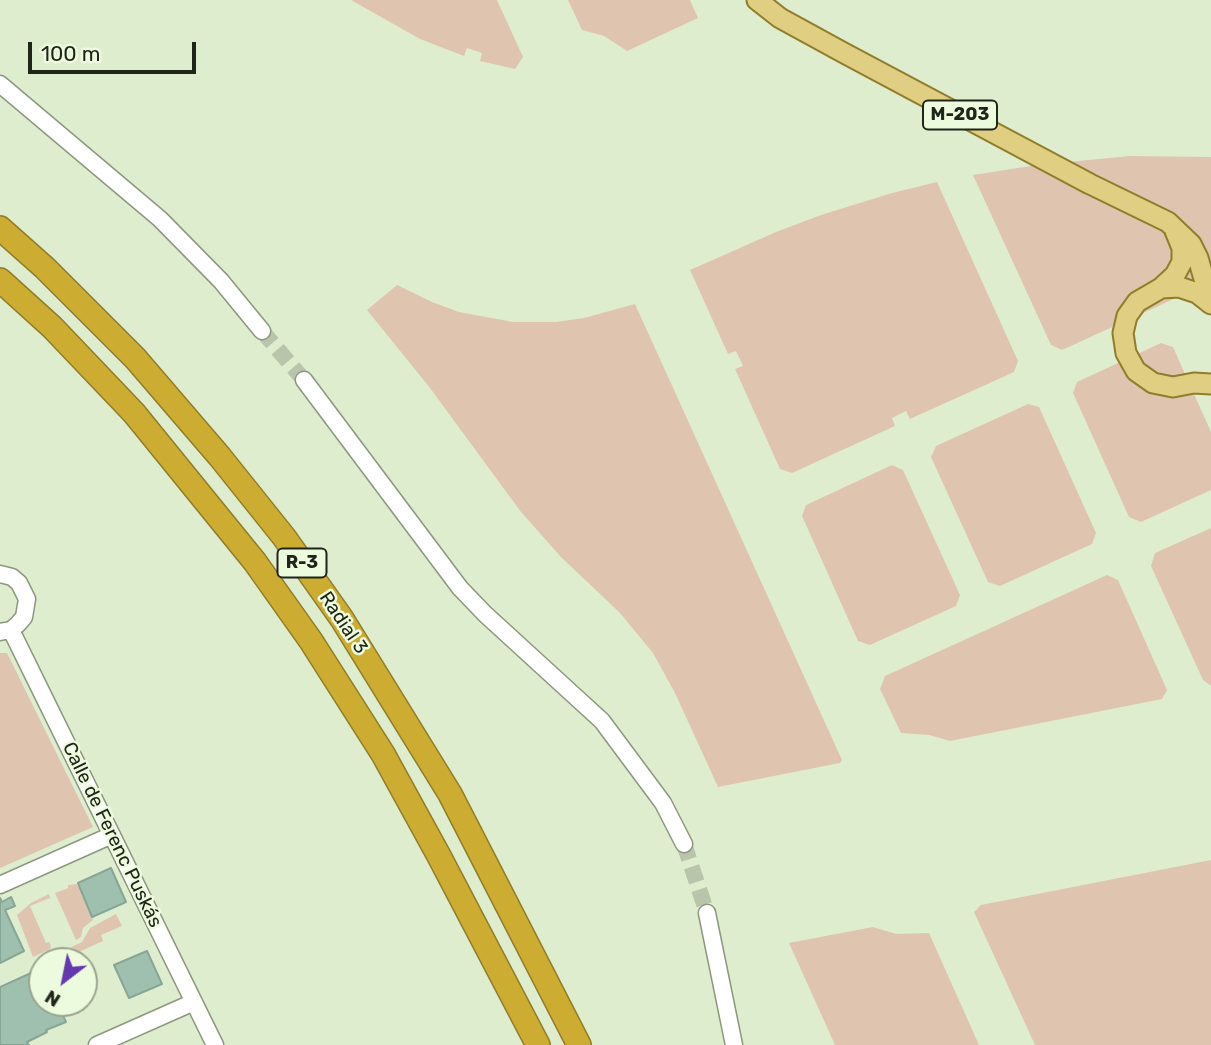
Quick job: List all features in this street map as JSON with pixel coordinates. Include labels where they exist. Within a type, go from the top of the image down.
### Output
[{"type":"highway","name":"Radial 3","points":[[0,228],[45,268],[135,358],[284,537],[342,619],[450,794],[579,1045]]},
{"type":"highway","name":"Radial 3","points":[[0,280],[52,327],[134,413],[255,562],[311,641],[383,754],[538,1045]]},
{"type":"main road","name":"M-203","points":[[757,0],[780,18],[844,53],[1090,184],[1168,222],[1191,244],[1198,258],[1211,303]]},
{"type":"main road","points":[[1168,222],[1178,236],[1182,248],[1182,262],[1175,275],[1161,288],[1137,302],[1127,316],[1123,333],[1126,353],[1136,371],[1153,383],[1174,387],[1202,383],[1211,369]]},
{"type":"main road","name":"M-203","points":[[1161,288],[1179,287],[1197,292],[1211,303]]},
{"type":"street","points":[[0,84],[160,219],[221,281],[262,331]]},
{"type":"street","points":[[304,380],[460,588],[602,721],[663,803],[684,844]]},
{"type":"street","points":[[0,574],[12,577],[19,583],[27,599],[24,617],[5,631]]},
{"type":"street","name":"Calle de Ferenc Puskás","points":[[5,631],[112,835],[215,1043]]},
{"type":"street","points":[[0,886],[112,835]]},
{"type":"street","points":[[707,913],[734,1045]]},
{"type":"street","points":[[97,1045],[194,1002]]},
{"type":"shaded area","points":[[351,0],[497,0],[523,57],[515,69],[480,61],[482,53],[467,48],[464,56],[420,39]]},
{"type":"shaded area","points":[[568,0],[690,0],[698,18],[627,51],[604,36],[582,30]]},
{"type":"shaded area","points":[[1130,156],[1211,157],[1211,282],[1062,350],[1051,345],[973,175],[1037,165]]},
{"type":"shaded area","points":[[937,182],[1018,361],[1014,372],[910,419],[906,411],[892,418],[895,426],[792,473],[780,469],[735,369],[743,366],[736,351],[728,354],[690,270],[821,215]]},
{"type":"shaded area","points":[[397,285],[459,312],[513,322],[556,322],[584,318],[635,304],[842,760],[840,763],[718,787],[675,693],[653,653],[620,613],[561,557],[521,512],[430,388],[367,310]]},
{"type":"shaded area","points":[[1161,343],[1173,347],[1211,432],[1211,490],[1141,522],[1129,517],[1073,393],[1077,382]]},
{"type":"shaded area","points":[[1028,404],[1039,407],[1096,533],[1092,544],[1000,586],[988,582],[931,457],[936,446]]},
{"type":"shaded area","points":[[892,465],[903,470],[960,595],[956,606],[870,645],[858,641],[802,516],[806,505]]},
{"type":"shaded area","points":[[1211,528],[1211,686],[1203,680],[1151,566],[1155,553]]},
{"type":"shaded area","points":[[1107,575],[1118,580],[1167,690],[1162,699],[950,741],[929,735],[901,733],[880,689],[885,676]]},
{"type":"shaded area","points":[[0,653],[7,653],[93,827],[0,868]]},
{"type":"shaded area","points":[[1211,860],[1211,1045],[1035,1045],[974,912],[981,905]]},
{"type":"shaded area","points":[[78,884],[93,920],[83,928],[81,937],[76,940],[55,893],[68,888],[68,885]]},
{"type":"shaded area","points":[[49,894],[50,898],[30,906],[46,943],[49,942],[51,947],[29,947],[17,915],[31,903]]},
{"type":"shaded area","points":[[116,914],[122,926],[101,935],[103,941],[90,947],[72,947],[82,942],[90,928]]},
{"type":"shaded area","points":[[873,927],[896,934],[929,933],[979,1045],[835,1045],[789,943]]},
{"type":"building","points":[[111,868],[126,902],[92,917],[78,883]]},
{"type":"building","points":[[11,897],[15,906],[5,910],[24,951],[0,963],[0,898],[2,902]]},
{"type":"building","points":[[147,951],[162,984],[129,998],[114,965]]},
{"type":"building","points":[[28,974],[28,1017],[64,1017],[66,1022],[46,1030],[47,1032],[27,1042],[29,1045],[0,1045],[0,987]]},
{"type":"tunnel","points":[[262,331],[304,380]]},
{"type":"tunnel","points":[[684,844],[707,913]]}]
